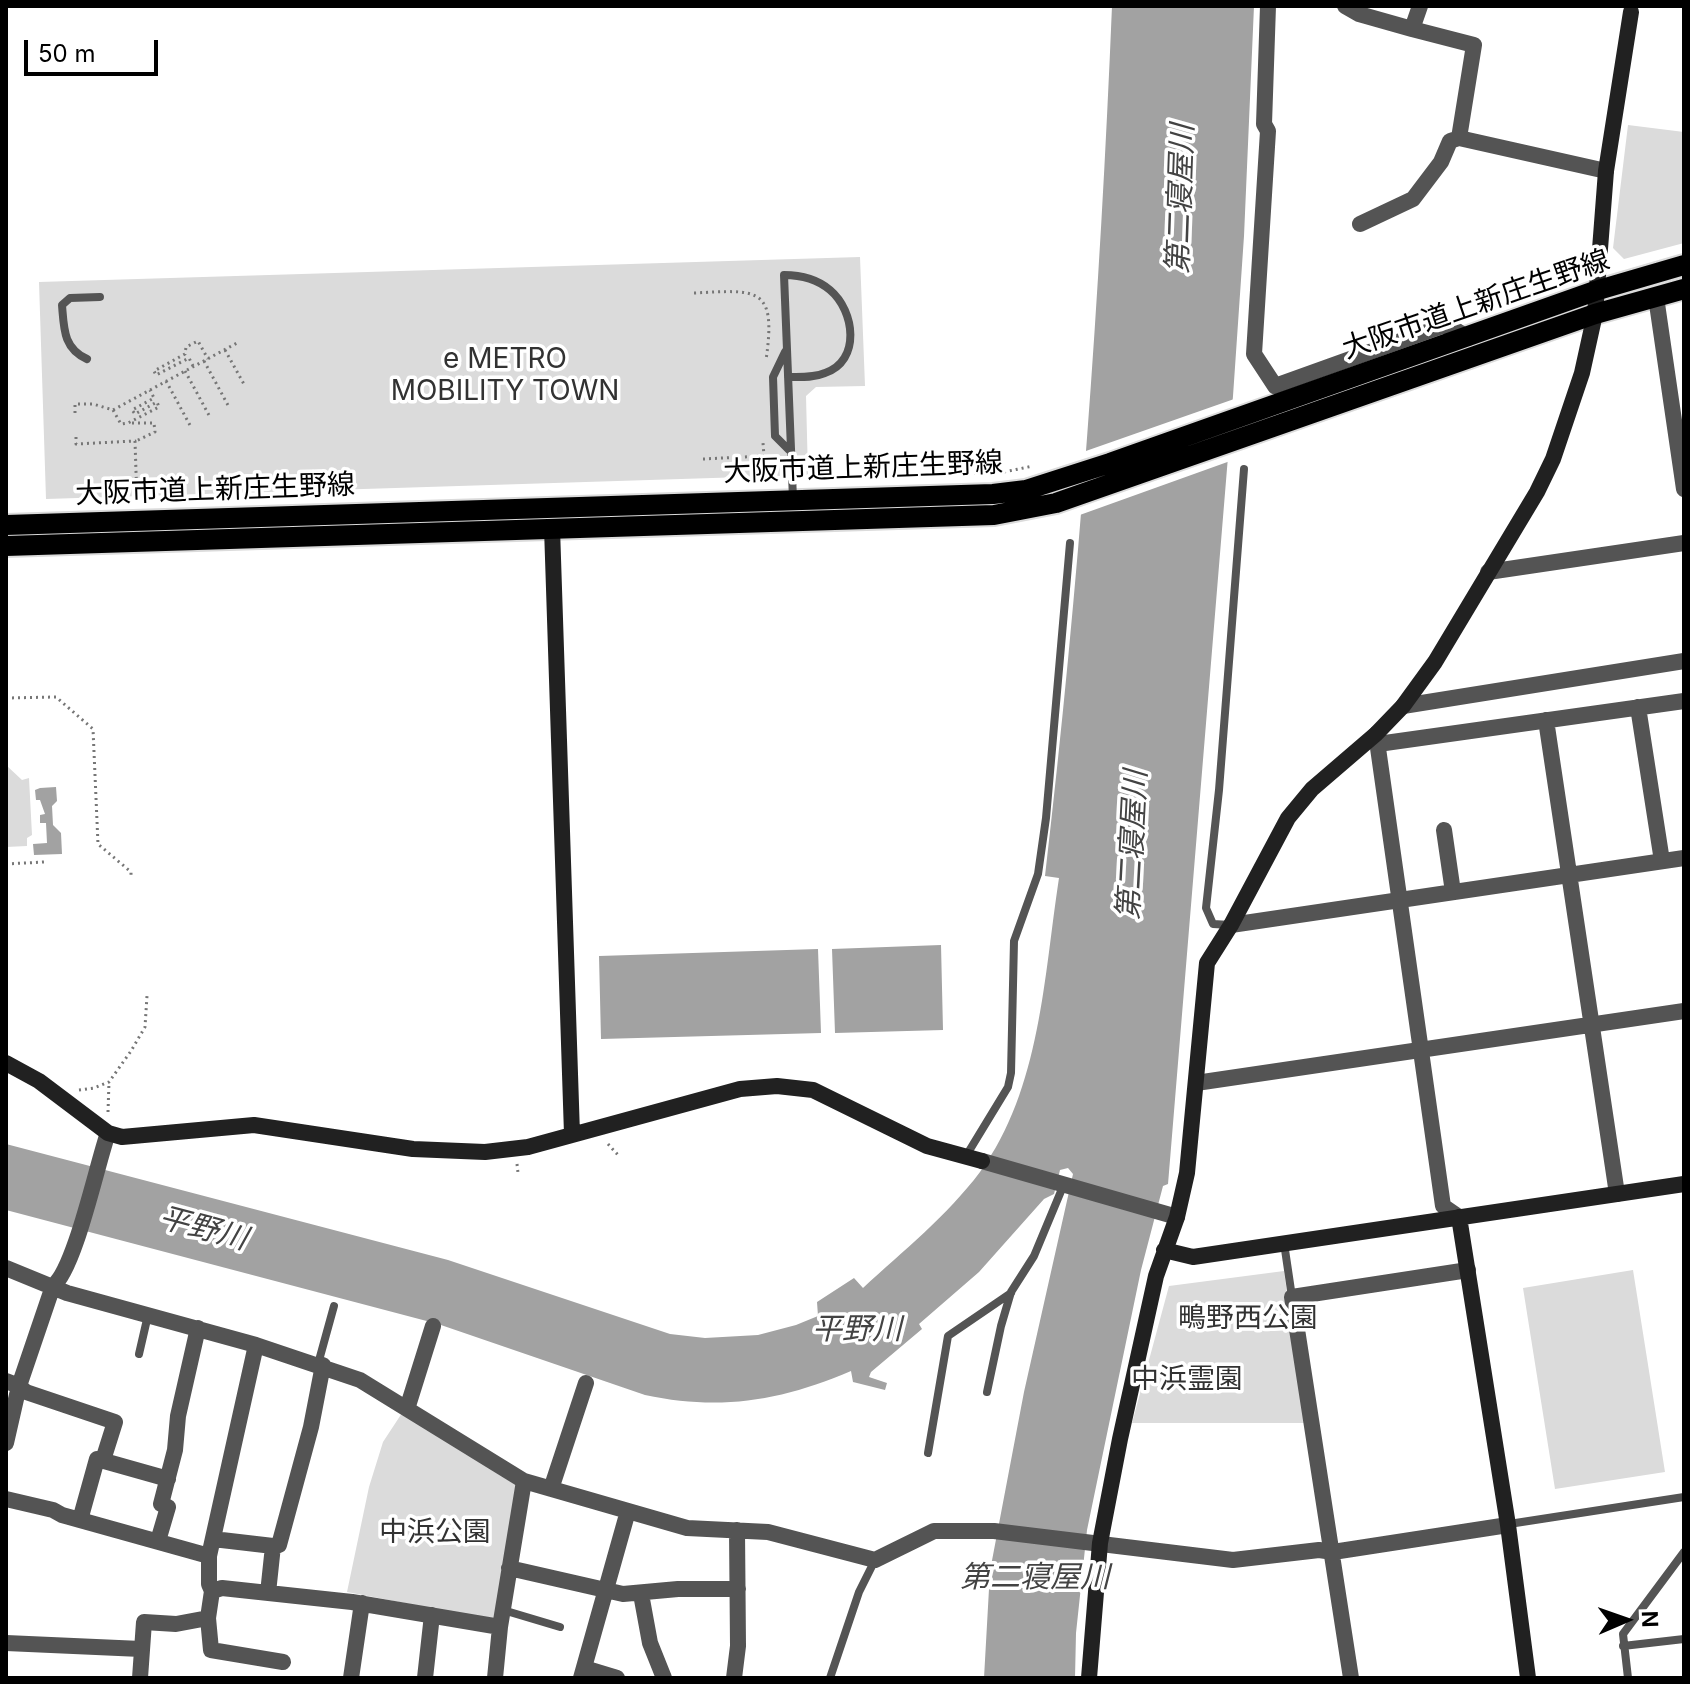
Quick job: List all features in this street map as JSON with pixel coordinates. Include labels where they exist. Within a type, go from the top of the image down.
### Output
[{"type":"main road","name":"大阪市道上新庄生野線","points":[[6,546],[994,515],[1056,503],[1444,357],[1468,338],[1595,291],[1684,265]]},
{"type":"main road","name":"大阪市道上新庄生野線","points":[[6,525],[993,494],[1026,490],[1444,357],[1684,289]]},
{"type":"main road","points":[[793,500],[794,522]]},
{"type":"street","points":[[1268,6],[1264,124],[1268,131],[1254,354],[1275,386],[1442,326],[1451,327],[1468,338]]},
{"type":"street","points":[[1412,29],[1420,6]]},
{"type":"street","points":[[1351,7],[1359,14],[1474,45],[1459,138]]},
{"type":"street","points":[[1089,1678],[1094,1542],[1164,1250],[1169,1215],[1187,1173],[1207,963],[1231,925],[1288,818],[1312,789],[1377,739],[1435,662],[1537,492],[1553,459],[1582,373],[1595,314],[1606,171],[1631,9]]},
{"type":"street","points":[[1360,224],[1413,199],[1441,162],[1450,141],[1459,138],[1606,171]]},
{"type":"street","points":[[1656,297],[1684,489]]},
{"type":"street","points":[[552,528],[572,1134]]},
{"type":"street","points":[[1488,572],[1684,543]]},
{"type":"street","points":[[1403,706],[1684,661]]},
{"type":"street","points":[[1377,739],[1684,701]]},
{"type":"street","points":[[1638,707],[1662,861]]},
{"type":"street","points":[[1546,720],[1617,1194]]},
{"type":"street","points":[[1377,739],[1443,1206],[1459,1217],[1508,1525],[1528,1678]]},
{"type":"street","points":[[1444,830],[1453,892]]},
{"type":"street","points":[[1231,925],[1684,858]]},
{"type":"street","points":[[1196,1083],[1684,1011]]},
{"type":"street","points":[[6,1063],[39,1081],[108,1133],[136,1137],[254,1125],[413,1149],[477,1152],[528,1147],[740,1089],[800,1087],[827,1095],[927,1146],[1169,1215]]},
{"type":"street","points":[[6,1443],[13,1383],[53,1286],[60,1280],[108,1133]]},
{"type":"street","points":[[1164,1250],[1193,1257],[1684,1184]]},
{"type":"street","points":[[6,1268],[67,1293],[256,1345],[360,1380],[524,1481],[687,1528],[792,1536],[875,1560],[934,1531],[994,1531],[1233,1560],[1319,1550],[1333,1552],[1508,1525]]},
{"type":"street","points":[[1351,1678],[1292,1297],[1468,1270]]},
{"type":"street","points":[[407,1409],[433,1326]]},
{"type":"street","points":[[158,1541],[168,1507],[161,1504],[175,1450],[178,1416],[198,1328]]},
{"type":"street","points":[[256,1345],[209,1556],[212,1591],[208,1618],[211,1650],[283,1662]]},
{"type":"street","points":[[213,1539],[279,1545],[297,1480],[320,1365]]},
{"type":"street","points":[[13,1383],[26,1392],[115,1422],[103,1460]]},
{"type":"street","points":[[551,1489],[586,1383]]},
{"type":"street","points":[[80,1520],[97,1459],[168,1479]]},
{"type":"street","points":[[495,1678],[502,1609],[524,1481]]},
{"type":"street","points":[[6,1499],[209,1556]]},
{"type":"street","points":[[617,1678],[582,1673],[628,1511]]},
{"type":"street","points":[[734,1678],[738,1646],[737,1530]]},
{"type":"street","points":[[268,1593],[273,1546]]},
{"type":"street","points":[[509,1568],[623,1594],[678,1589],[738,1589]]},
{"type":"street","points":[[212,1591],[222,1588],[362,1603],[500,1627]]},
{"type":"street","points":[[641,1594],[650,1643],[664,1678]]},
{"type":"street","points":[[351,1678],[362,1603]]},
{"type":"street","points":[[425,1678],[432,1615]]},
{"type":"street","points":[[140,1678],[144,1622],[176,1624],[208,1618]]},
{"type":"street","points":[[6,1643],[141,1649]]},
{"type":"lane","points":[[788,377],[826,373],[837,367],[845,357],[852,332],[847,315],[832,291],[800,275],[784,275],[790,451],[793,500]]},
{"type":"lane","points":[[87,359],[69,346],[62,305],[70,298],[100,297]]},
{"type":"lane","points":[[787,349],[773,377],[775,436],[790,451]]},
{"type":"lane","points":[[1231,925],[1213,924],[1206,908],[1219,790],[1244,469]]},
{"type":"lane","points":[[974,1159],[1008,1087],[1011,1073],[1014,941],[1038,874],[1046,818],[1070,543]]},
{"type":"lane","points":[[987,1392],[1011,1292],[1034,1256],[1063,1184]]},
{"type":"lane","points":[[1284,1243],[1292,1297]]},
{"type":"lane","points":[[928,1453],[948,1336],[1011,1292]]},
{"type":"lane","points":[[320,1365],[334,1306]]},
{"type":"lane","points":[[139,1354],[148,1314]]},
{"type":"lane","points":[[1508,1525],[1684,1497]]},
{"type":"lane","points":[[1628,1678],[1623,1634],[1684,1552]]},
{"type":"lane","points":[[830,1678],[859,1592],[875,1560]]},
{"type":"lane","points":[[502,1609],[560,1627]]},
{"type":"lane","points":[[1623,1646],[1684,1639]]},
{"type":"path","points":[[694,293],[748,291],[761,299],[767,314],[765,367]]},
{"type":"path","points":[[193,367],[189,358],[156,375],[154,371],[185,354],[186,347],[198,341],[229,407]]},
{"type":"path","points":[[113,410],[237,343]]},
{"type":"path","points":[[225,350],[245,386]]},
{"type":"path","points":[[185,371],[210,417]]},
{"type":"path","points":[[166,381],[191,427]]},
{"type":"path","points":[[128,423],[159,407],[157,402],[135,414],[132,410],[154,398],[150,390]]},
{"type":"path","points":[[75,413],[75,404],[93,404],[113,410],[121,424],[154,423],[155,432],[135,441],[76,444],[76,437]]},
{"type":"path","points":[[135,441],[137,502]]},
{"type":"path","points":[[703,459],[764,456],[763,443]]},
{"type":"path","points":[[925,475],[1004,472],[1041,464]]},
{"type":"path","points":[[6,698],[56,697],[93,729],[98,844],[131,872],[131,876]]},
{"type":"path","points":[[6,864],[44,862]]},
{"type":"path","points":[[108,1112],[109,1082],[145,1027],[147,996]]},
{"type":"path","points":[[79,1090],[109,1082]]},
{"type":"green space","points":[[1628,125],[1684,132],[1684,243],[1624,259],[1613,248]]},
{"type":"green space","name":"e METRO MOBILITY TOWN","points":[[860,257],[865,386],[816,387],[806,396],[808,475],[46,499],[39,282]]},
{"type":"green space","points":[[6,765],[22,780],[29,778],[32,835],[27,838],[27,846],[6,847]]},
{"type":"green space","points":[[1633,1270],[1665,1472],[1555,1489],[1523,1288]]},
{"type":"green space","name":"鴫野西公園","points":[[1284,1271],[1305,1423],[1132,1423],[1169,1286]]},
{"type":"green space","name":"中浜公園","points":[[402,1413],[516,1485],[494,1620],[347,1592],[369,1487],[383,1442]]},
{"type":"water","points":[[1112,6],[1254,6],[1233,396],[1168,1184],[1163,1186],[1141,1270],[1087,1530],[1076,1633],[1075,1678],[984,1678],[990,1571],[1024,1392],[1073,1174],[1068,1168],[1060,1170],[1054,1194],[1044,1199],[979,1272],[919,1324],[922,1329],[871,1372],[869,1377],[887,1383],[885,1390],[853,1382],[851,1371],[775,1396],[699,1402],[645,1395],[438,1324],[6,1210],[6,1144],[448,1260],[670,1334],[705,1338],[758,1335],[818,1316],[817,1302],[854,1278],[863,1288],[924,1233],[980,1172],[1000,1140],[1028,1068],[1043,992],[1059,878],[1045,876],[1087,441]]},
{"type":"water","points":[[56,787],[57,801],[52,806],[53,825],[61,833],[62,854],[34,855],[33,844],[47,843],[46,823],[40,823],[40,815],[45,814],[40,800],[36,800],[35,790]]},
{"type":"water","points":[[941,945],[943,1030],[835,1033],[832,949]]},
{"type":"water","points":[[818,949],[821,1033],[601,1039],[599,956]]},
{"type":"pier","points":[[1237,398],[1233,460],[1077,516],[1082,450]]},
{"type":"water label","name":"第二寝屋川","points":[[1181,199]]},
{"type":"water label","name":"第二寝屋川","points":[[1133,845]]},
{"type":"water label","name":"平野川","points":[[203,1229]]},
{"type":"water label","name":"平野川","points":[[857,1330]]},
{"type":"water label","name":"第二寝屋川","points":[[1035,1578]]},
{"type":"park label","name":"中浜霊園","points":[[1187,1380]]}]
